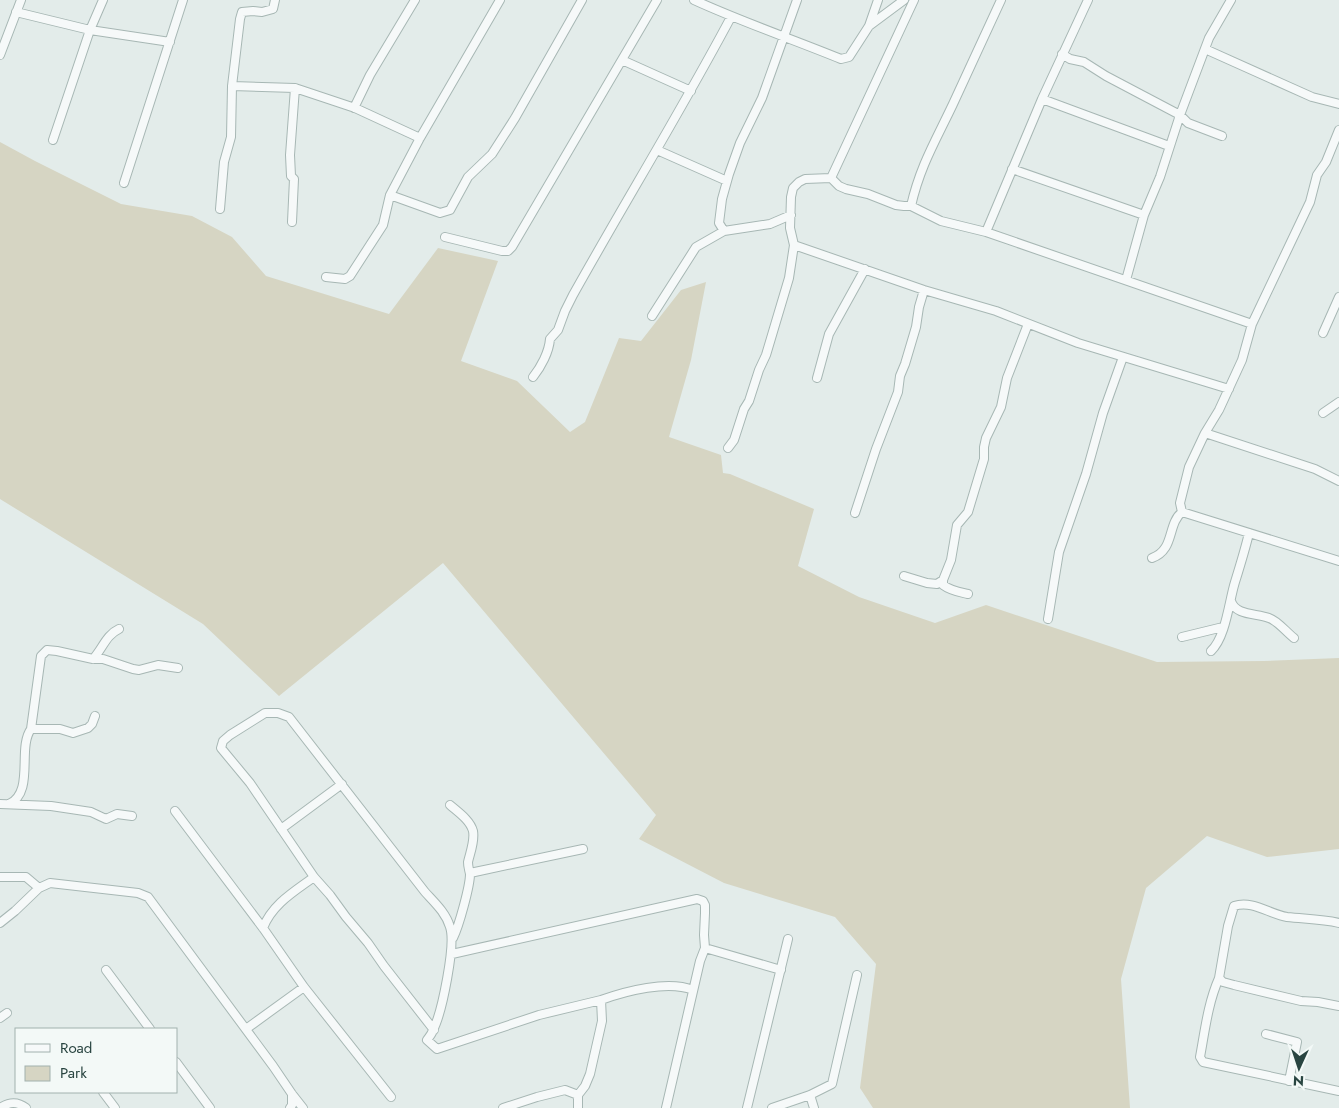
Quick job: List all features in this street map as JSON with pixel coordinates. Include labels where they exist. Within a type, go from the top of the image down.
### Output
[{"type":"street","points":[[0,55],[21,0]]},
{"type":"street","points":[[53,140],[90,30],[103,0]]},
{"type":"street","points":[[124,183],[183,0]]},
{"type":"street","points":[[220,209],[224,162],[231,137],[232,86],[240,19],[242,12],[268,11],[272,9],[275,0]]},
{"type":"street","points":[[354,108],[370,75],[415,0]]},
{"type":"street","points":[[326,276],[345,279],[353,273],[383,225],[390,195],[420,138],[500,0]]},
{"type":"street","points":[[390,195],[440,213],[450,210],[468,177],[492,154],[515,118],[582,0]]},
{"type":"street","points":[[445,236],[502,251],[508,251],[512,247],[657,0]]},
{"type":"street","points":[[694,0],[731,17],[841,59],[850,57],[869,26],[878,0]]},
{"type":"street","points":[[724,231],[719,223],[726,181],[740,143],[762,98],[796,0]]},
{"type":"street","points":[[869,26],[904,0]]},
{"type":"street","points":[[831,178],[914,0]]},
{"type":"street","points":[[911,206],[925,158],[1001,0]]},
{"type":"street","points":[[986,232],[1042,99],[1088,0]]},
{"type":"street","points":[[1126,280],[1144,216],[1160,177],[1180,115],[1214,28],[1231,0]]},
{"type":"street","points":[[16,12],[90,30],[170,42]]},
{"type":"street","points":[[533,377],[549,346],[550,339],[562,324],[565,311],[573,295],[691,91],[731,17]]},
{"type":"street","points":[[1206,49],[1312,97],[1339,104]]},
{"type":"street","points":[[1062,54],[1070,59],[1084,62],[1106,76],[1180,115],[1188,123],[1222,136]]},
{"type":"street","points":[[622,60],[691,91]]},
{"type":"street","points":[[232,86],[295,88],[354,108],[420,138]]},
{"type":"street","points":[[292,222],[294,179],[291,176],[290,155],[295,88]]},
{"type":"street","points":[[1042,99],[1169,146]]},
{"type":"street","points":[[1339,130],[1326,162],[1317,175],[1310,202],[1252,324],[1242,360],[1219,410],[1205,433],[1189,467],[1179,505],[1182,512],[1312,551],[1339,561]]},
{"type":"street","points":[[657,150],[726,181]]},
{"type":"street","points":[[1012,169],[1144,216]]},
{"type":"street","points":[[728,448],[734,440],[774,332],[789,278],[794,245],[790,228],[793,188],[805,179],[831,178],[839,186],[846,189],[868,194],[896,205],[911,206],[941,221],[986,232],[1252,324]]},
{"type":"street","points":[[652,316],[696,247],[724,231],[770,224],[791,216]]},
{"type":"street","points":[[794,245],[924,290],[996,311],[1078,343],[1228,388]]},
{"type":"street","points":[[817,378],[829,334],[865,268]]},
{"type":"street","points":[[855,513],[898,392],[900,376],[916,327],[924,290]]},
{"type":"street","points":[[1323,333],[1339,297]]},
{"type":"street","points":[[968,594],[947,588],[943,585],[943,580],[951,560],[957,525],[968,512],[984,459],[986,438],[1001,407],[1007,378],[1028,324]]},
{"type":"street","points":[[1048,619],[1059,552],[1123,357]]},
{"type":"street","points":[[1324,413],[1339,402]]},
{"type":"street","points":[[1205,433],[1315,469],[1339,482]]},
{"type":"street","points":[[1152,558],[1164,551],[1177,516],[1182,512]]},
{"type":"street","points":[[1211,651],[1216,647],[1228,616],[1249,533]]},
{"type":"street","points":[[904,576],[927,583],[937,584],[943,580]]},
{"type":"street","points":[[1231,600],[1232,606],[1237,610],[1270,618],[1294,638]]},
{"type":"street","points":[[1182,636],[1223,627]]},
{"type":"street","points":[[94,659],[108,636],[119,629]]},
{"type":"street","points":[[9,804],[17,799],[26,768],[27,737],[31,729],[42,654],[48,650],[57,651],[94,659],[103,659],[139,670],[158,665],[178,668]]},
{"type":"street","points":[[434,1030],[368,943],[346,918],[330,894],[314,877],[250,783],[221,748],[222,740],[230,734],[265,714],[278,713],[289,717],[413,877],[442,911],[450,926],[453,938],[452,954],[444,992],[434,1030],[427,1040],[437,1049],[539,1015],[601,1000],[610,996],[658,987],[679,986],[693,990]]},
{"type":"street","points":[[31,729],[60,729],[73,733],[88,728],[95,716]]},
{"type":"street","points":[[281,829],[342,784]]},
{"type":"street","points":[[0,804],[51,806],[87,811],[106,819],[117,814],[132,816]]},
{"type":"street","points":[[450,805],[464,818],[473,831],[468,865],[470,873],[458,928],[453,938]]},
{"type":"street","points":[[175,811],[263,928],[304,987],[392,1096]]},
{"type":"street","points":[[470,873],[584,848]]},
{"type":"street","points":[[0,876],[26,877],[39,888]]},
{"type":"street","points":[[263,928],[270,914],[279,904],[314,877]]},
{"type":"street","points":[[0,923],[39,888],[50,883],[138,893],[148,897],[302,1107]]},
{"type":"street","points":[[452,954],[697,899],[703,901],[705,905],[705,948],[693,990],[666,1108]]},
{"type":"street","points":[[1339,923],[1285,917],[1252,905],[1241,904],[1234,906],[1228,926],[1219,978],[1213,992],[1200,1057],[1203,1062],[1339,1091]]},
{"type":"street","points":[[747,1108],[788,938]]},
{"type":"street","points":[[705,948],[781,970]]},
{"type":"street","points":[[106,970],[149,1028]]},
{"type":"street","points":[[772,1108],[810,1095],[832,1084],[856,975]]},
{"type":"street","points":[[1219,978],[1223,982],[1301,1001],[1339,1006]]},
{"type":"street","points":[[246,1029],[304,987]]},
{"type":"street","points":[[578,1108],[578,1095],[585,1086],[590,1074],[602,1021],[601,1000]]},
{"type":"street","points":[[1266,1034],[1297,1042],[1289,1081]]},
{"type":"street","points":[[178,1065],[210,1108]]},
{"type":"street","points":[[503,1108],[537,1096],[565,1090],[578,1095]]},
{"type":"street","points":[[104,1093],[115,1108]]},
{"type":"street","points":[[292,1094],[291,1107],[302,1107]]},
{"type":"street","points":[[810,1095],[814,1108]]},
{"type":"street","points":[[0,1108],[6,1104],[16,1102],[26,1108]]},
{"type":"green space","points":[[0,142],[121,204],[192,216],[232,237],[266,276],[389,314],[438,248],[498,261],[461,361],[517,381],[570,432],[585,422],[619,338],[641,341],[681,290],[706,282],[691,360],[669,437],[721,455],[723,473],[730,474],[814,509],[798,566],[859,597],[935,623],[986,605],[1157,662],[1339,658],[1339,849],[1267,857],[1207,836],[1146,888],[1121,979],[1130,1108],[873,1108],[860,1088],[876,964],[835,917],[724,883],[639,839],[656,815],[443,563],[279,696],[203,624],[0,499]]}]
